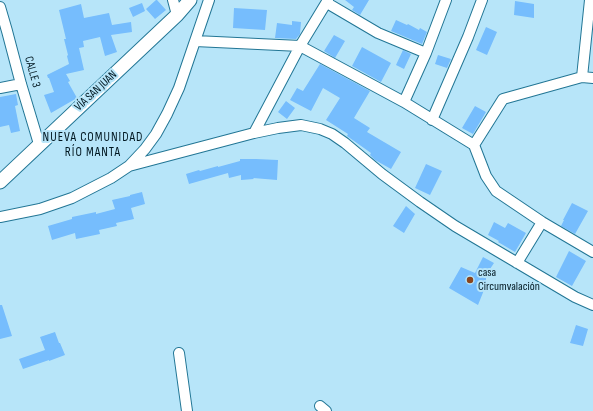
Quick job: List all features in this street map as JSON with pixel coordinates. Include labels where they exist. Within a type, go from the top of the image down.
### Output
[{"type":"street","points":[[173,0],[177,15]]},
{"type":"street","name":"VÍA SAN JUAN","points":[[0,182],[177,15],[190,0]]},
{"type":"street","points":[[0,218],[40,209],[72,198],[111,178],[129,166],[145,149],[156,134],[167,114],[179,88],[209,0]]},
{"type":"street","points":[[404,102],[426,53],[446,0]]},
{"type":"street","points":[[432,120],[468,37],[482,0]]},
{"type":"street","points":[[582,77],[590,0]]},
{"type":"street","points":[[254,133],[300,46],[328,1],[378,33],[426,53]]},
{"type":"street","name":"CALLE 3","points":[[0,6],[4,31],[39,144]]},
{"type":"street","points":[[195,41],[300,46],[404,102],[474,145],[486,176],[496,191],[542,222],[593,252]]},
{"type":"street","points":[[474,145],[503,99],[582,77],[593,78]]},
{"type":"street","points":[[0,88],[21,84]]},
{"type":"street","points":[[129,166],[278,128],[301,125],[320,129],[332,134],[345,143],[382,174],[455,226],[517,263],[593,305]]},
{"type":"street","points":[[517,263],[542,222]]},
{"type":"street","points":[[178,353],[187,411]]},
{"type":"building","points":[[156,0],[166,10],[155,19],[146,9]]},
{"type":"building","points":[[345,0],[369,0],[360,15],[352,10],[354,7]]},
{"type":"building","points":[[515,1],[534,4],[534,18],[514,15]]},
{"type":"building","points":[[142,3],[145,11],[133,17],[129,8]]},
{"type":"building","points":[[81,4],[84,18],[109,13],[112,25],[131,22],[132,32],[111,35],[117,52],[105,56],[100,37],[83,41],[84,47],[79,48],[84,70],[66,74],[70,81],[68,82],[77,98],[51,113],[44,95],[54,92],[47,75],[69,64],[64,39],[66,39],[59,10]]},
{"type":"building","points":[[234,8],[267,10],[265,30],[233,28]]},
{"type":"building","points":[[396,20],[419,30],[420,28],[427,32],[422,44],[391,31]]},
{"type":"building","points":[[292,21],[301,22],[300,34],[296,39],[275,38],[277,23],[292,25]]},
{"type":"building","points":[[486,27],[497,32],[487,55],[476,50]]},
{"type":"building","points":[[334,35],[345,41],[335,58],[324,51]]},
{"type":"building","points":[[362,47],[391,63],[381,82],[352,66]]},
{"type":"building","points":[[403,50],[411,54],[404,69],[396,65]]},
{"type":"building","points":[[438,55],[451,59],[447,68],[435,64]]},
{"type":"building","points":[[320,64],[370,91],[354,118],[370,128],[367,132],[401,152],[391,169],[375,160],[370,155],[371,153],[347,136],[348,134],[326,120],[340,98],[323,88],[311,111],[290,100],[297,88],[303,91]]},
{"type":"building","points":[[16,94],[18,105],[15,106],[20,131],[11,133],[9,125],[0,127],[0,97]]},
{"type":"building","points":[[286,101],[295,108],[287,119],[278,112]]},
{"type":"building","points":[[475,106],[486,112],[473,134],[462,128]]},
{"type":"building","points":[[240,159],[278,160],[277,180],[253,178],[254,179],[241,180],[241,175],[229,178],[228,173],[189,184],[186,174],[240,161]]},
{"type":"building","points":[[426,164],[442,171],[430,195],[415,188]]},
{"type":"building","points":[[142,192],[145,204],[131,208],[134,219],[116,223],[117,226],[99,230],[100,234],[76,239],[75,233],[52,240],[48,226],[72,219],[72,217],[96,212],[96,214],[115,209],[112,200]]},
{"type":"building","points":[[572,203],[588,211],[575,234],[561,226]]},
{"type":"building","points":[[406,206],[415,214],[404,233],[393,226]]},
{"type":"building","points":[[494,222],[505,228],[508,223],[526,233],[515,252],[488,235]]},
{"type":"building","points":[[569,251],[586,261],[572,286],[556,277]]},
{"type":"building","name":"casa Circumvalación","points":[[483,257],[494,263],[486,275],[486,285],[478,305],[449,288],[461,267],[475,273]]},
{"type":"building","points":[[0,305],[2,305],[12,336],[0,339]]},
{"type":"building","points":[[576,325],[588,329],[583,346],[570,343]]},
{"type":"building","points":[[55,332],[65,355],[23,369],[19,359],[45,350],[40,337]]},
{"type":"place","name":"casa Circumvalación","points":[[470,280]]},
{"type":"district","name":"NUEVA COMUNIDAD RÍO MANTA","points":[[93,146]]}]
